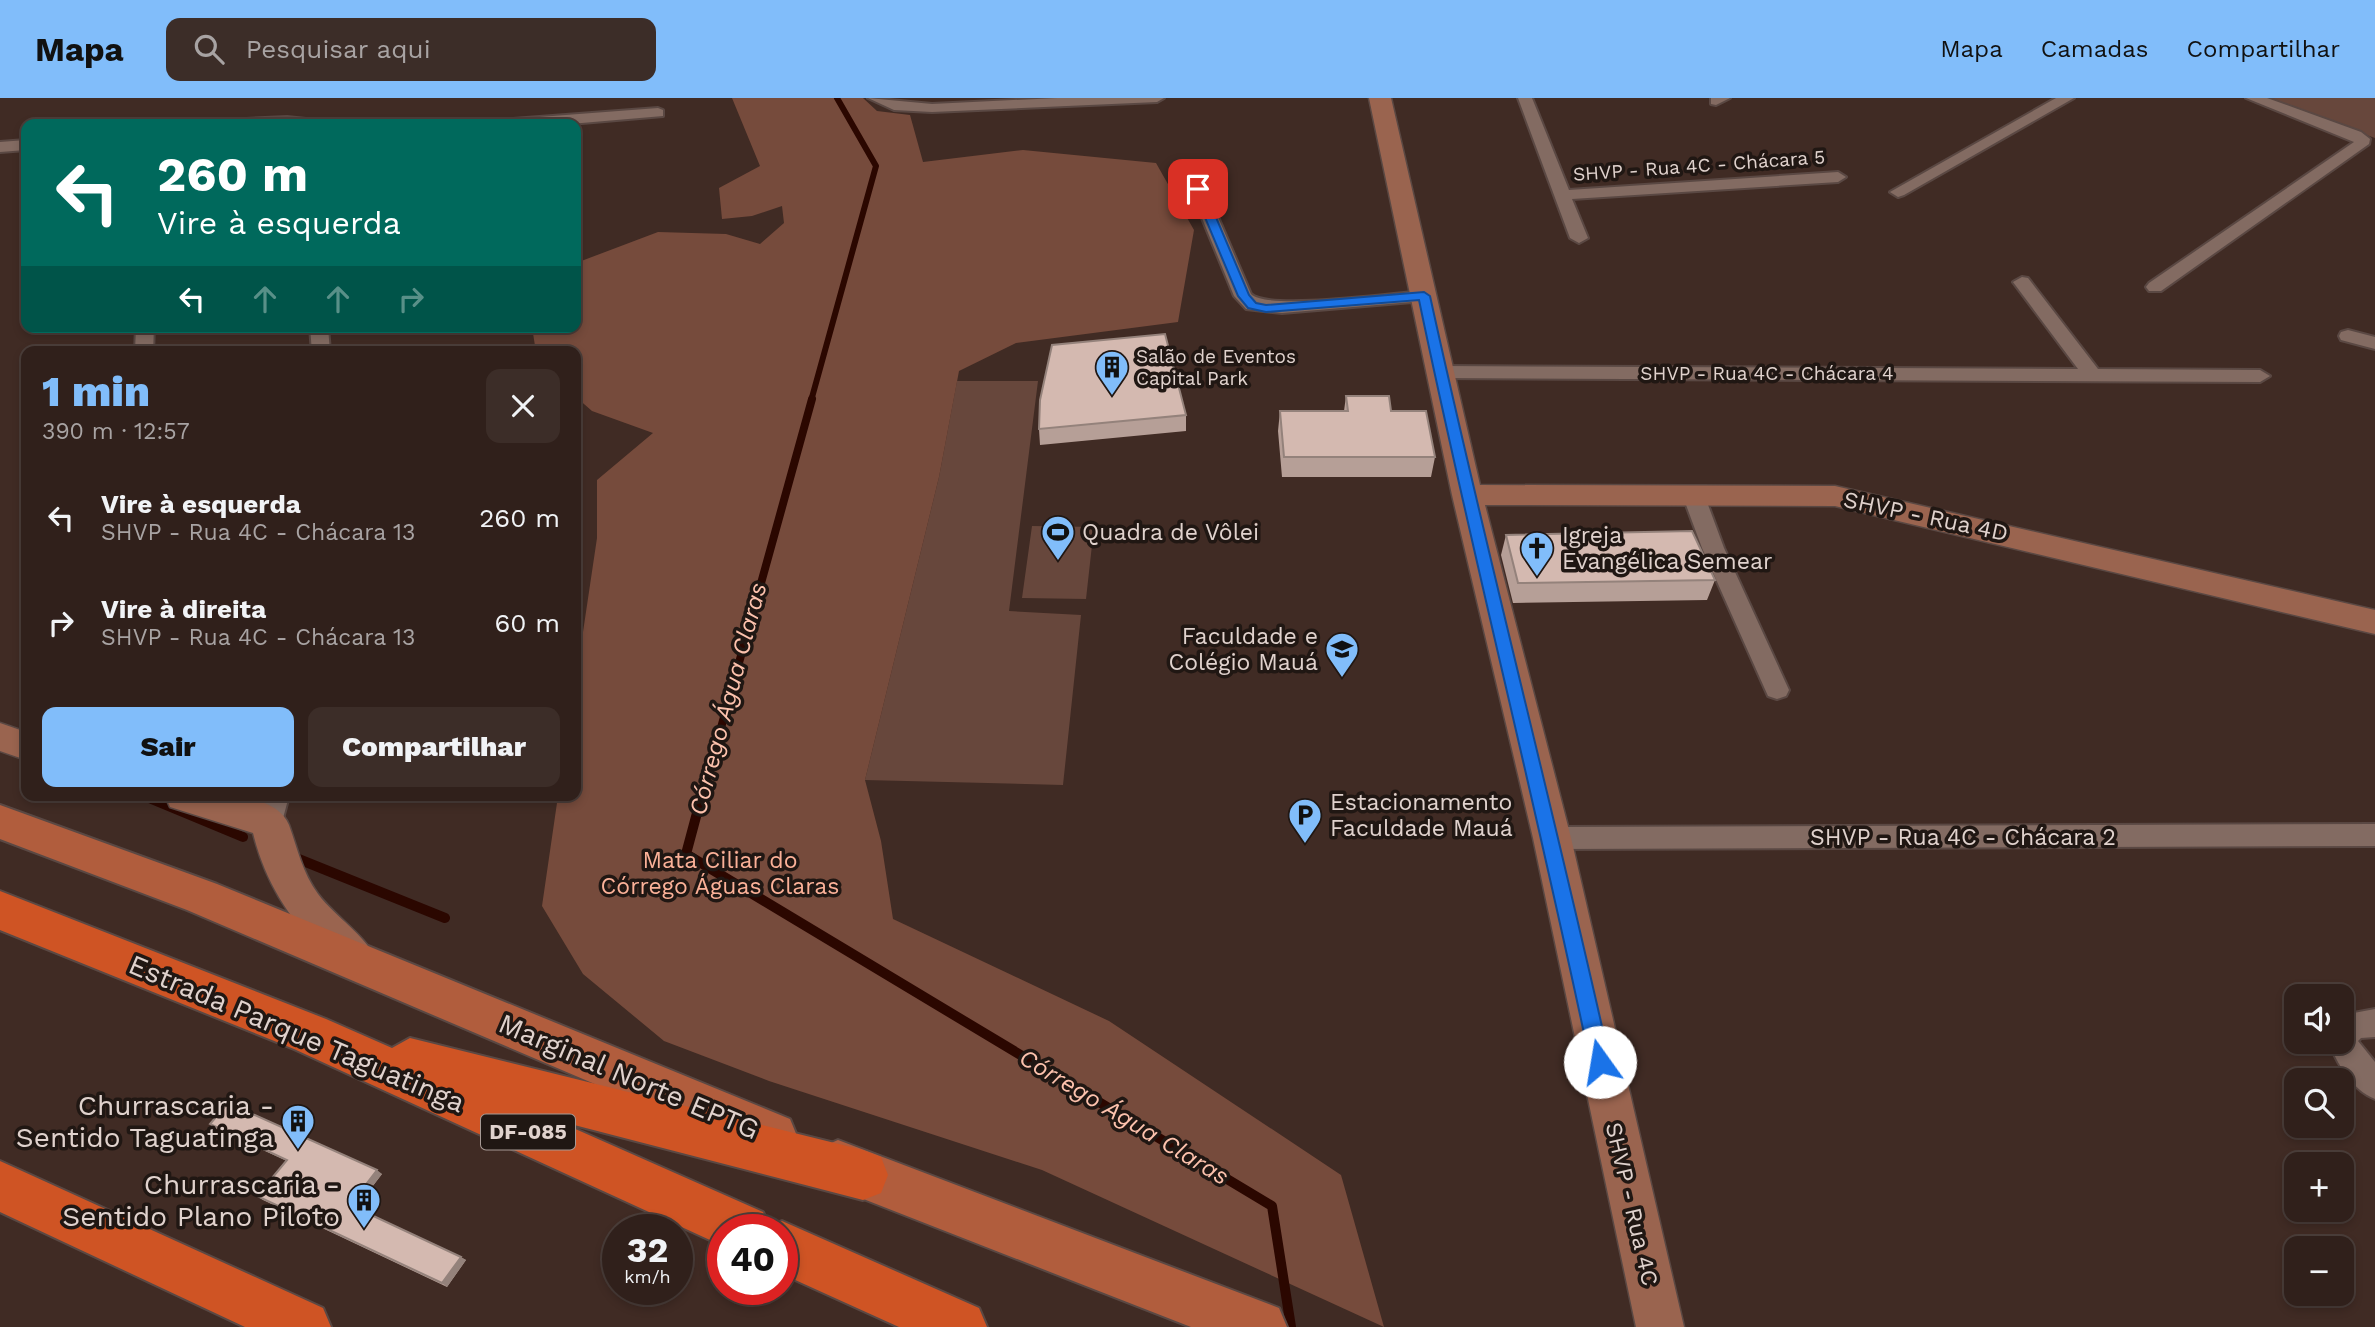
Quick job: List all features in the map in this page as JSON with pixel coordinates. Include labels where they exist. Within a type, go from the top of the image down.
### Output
[{"type":"highway","name":"Estrada Parque Taguatinga","points":[[0,910],[310,1034],[709,1214]]},
{"type":"highway","points":[[310,1034],[863,1175]]},
{"type":"highway","points":[[0,1186],[304,1327]]},
{"type":"highway","points":[[798,1254],[960,1327]]},
{"type":"main road","name":"Marginal Norte EPTG","points":[[0,822],[202,897],[863,1175],[1236,1319]]},
{"type":"street","points":[[874,98],[894,106],[921,108],[1157,98]]},
{"type":"street","name":"SHVP - Rua 4C","points":[[1380,98],[1467,495],[1552,838],[1660,1327]]},
{"type":"street","name":"SHVP - Rua 4C - Chácara 5","points":[[1525,98],[1579,238]]},
{"type":"street","points":[[1898,191],[2067,98]]},
{"type":"street","points":[[2155,287],[2362,141],[2356,135],[2253,98]]},
{"type":"street","points":[[579,119],[658,113]]},
{"type":"street","points":[[0,147],[21,145]]},
{"type":"street","name":"SHVP - Rua 4C - Chácara 5","points":[[1564,195],[1838,177]]},
{"type":"street","points":[[1198,189],[1244,296],[1252,305],[1274,309],[1424,296]]},
{"type":"street","points":[[2022,282],[2092,375]]},
{"type":"street","points":[[2348,336],[2375,343]]},
{"type":"street","name":"SHVP - Rua 4C - Chácara 4","points":[[1441,372],[2260,376]]},
{"type":"street","points":[[1692,494],[1713,548],[1777,690]]},
{"type":"street","name":"SHVP - Rua 4D","points":[[1467,495],[1806,494],[1856,500],[2375,622]]},
{"type":"street","points":[[0,737],[21,744]]},
{"type":"street","points":[[201,801],[261,818],[273,811],[281,867],[305,906],[362,966]]},
{"type":"street","name":"SHVP - Rua 4C - Chácara 2","points":[[1552,838],[2375,835]]},
{"type":"street","points":[[2375,1023],[2353,1026],[2342,1040],[2351,1057],[2375,1085]]},
{"type":"shaded area","points":[[2263,98],[2375,98],[2375,138]]},
{"type":"shaded area","points":[[957,381],[1038,381],[1009,611],[1081,615],[1063,785],[865,780],[939,477]]},
{"type":"shaded area","name":"Quadra de Vôlei","points":[[1032,526],[1094,527],[1086,599],[1022,598]]},
{"type":"green space","name":"Mata Ciliar do Córrego Águas Claras","points":[[732,98],[863,98],[877,111],[910,115],[923,162],[1023,150],[1156,163],[1194,230],[1178,322],[1016,343],[959,371],[939,477],[865,780],[881,841],[893,919],[1109,1021],[1341,1175],[1384,1327],[1042,1170],[769,1081],[664,1041],[583,974],[542,906],[557,801],[581,801],[581,645],[597,538],[597,480],[653,433],[592,411],[581,401],[581,346],[535,346],[533,333],[581,333],[581,261],[658,232],[726,234],[760,244],[784,223],[782,206],[752,216],[722,219],[719,188],[760,166]]},
{"type":"building","name":"Salão de Eventos Capital Park","points":[[1165,334],[1186,415],[1039,429],[1040,400],[1052,345]]},
{"type":"building","points":[[1346,396],[1389,396],[1391,411],[1426,411],[1435,457],[1284,457],[1280,411],[1348,411]]},
{"type":"building","points":[[1692,531],[1715,580],[1518,583],[1506,535]]},
{"type":"building","points":[[228,1103],[377,1170],[350,1205],[461,1257],[442,1283],[257,1196],[287,1160],[210,1124]]},
{"type":"waterway","name":"Córrego Água Claras","points":[[811,401],[876,166],[837,98]]},
{"type":"waterway","name":"Córrego Água Claras","points":[[701,800],[812,399]]},
{"type":"waterway","name":"Córrego Água Claras","points":[[701,798],[686,854],[1272,1206],[1291,1327]]},
{"type":"waterway","points":[[156,801],[243,837]]},
{"type":"waterway","points":[[296,858],[445,918]]},
{"type":"place","name":"Salão de Eventos Capital Park","points":[[1112,397]]},
{"type":"place","name":"Quadra de Vôlei","points":[[1058,562]]},
{"type":"place","name":"Igreja Evangélica Semear","points":[[1537,578]]},
{"type":"place","name":"Faculdade e Colégio Mauá","points":[[1342,679]]},
{"type":"place","name":"Estacionamento Faculdade Mauá","points":[[1305,845]]},
{"type":"place","name":"Churrascaria - Sentido Taguatinga","points":[[298,1151]]},
{"type":"place","name":"Churrascaria - Sentido Plano Piloto","points":[[364,1230]]},
{"type":"route","points":[[1198,189],[1244,296],[1252,305],[1266,309],[1424,296],[1467,495],[1552,838],[1600,1062]]}]
